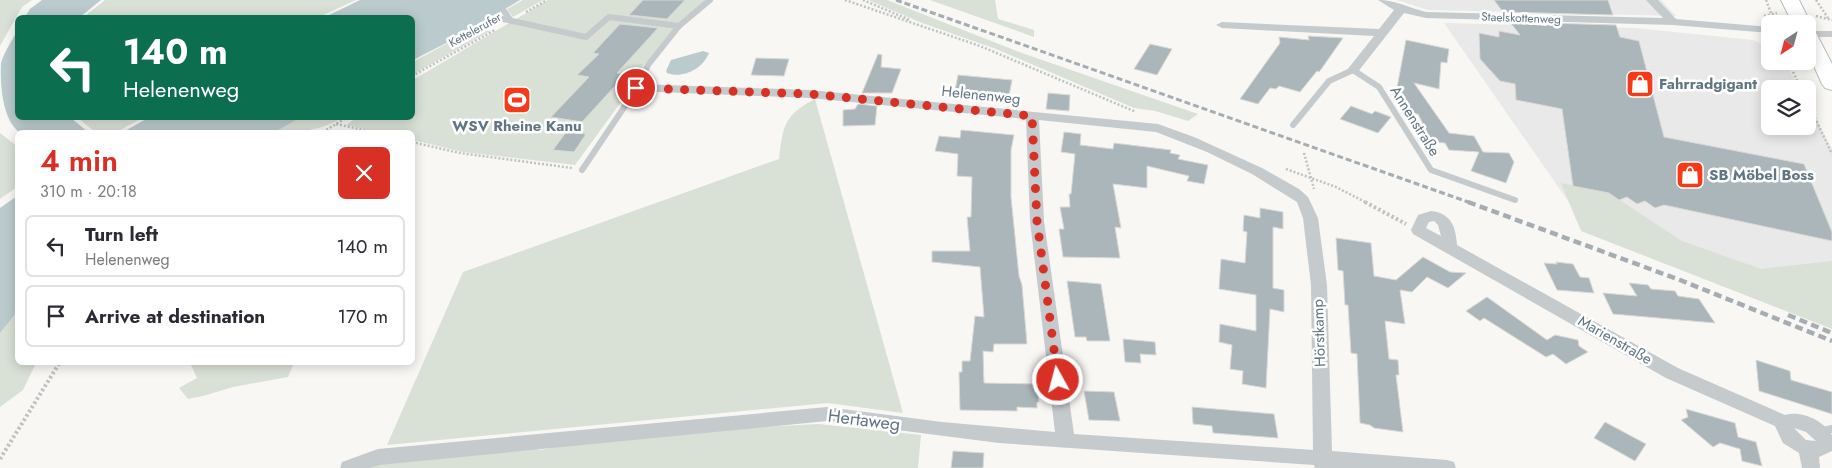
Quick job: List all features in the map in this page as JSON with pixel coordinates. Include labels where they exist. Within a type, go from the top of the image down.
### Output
[{"type":"main road","points":[[1790,0],[1798,15]]},
{"type":"main road","points":[[1816,51],[1832,84]]},
{"type":"street","name":"Staelskottenweg","points":[[1384,0],[1401,9],[1426,15],[1673,22],[1761,29]]},
{"type":"street","points":[[1652,0],[1673,22]]},
{"type":"street","points":[[1353,70],[1401,9]]},
{"type":"street","points":[[1222,25],[1381,33]]},
{"type":"street","points":[[1816,34],[1832,34]]},
{"type":"street","name":"Helenenweg","points":[[636,88],[810,94],[1158,128],[1174,132],[1283,185],[1304,200]]},
{"type":"street","points":[[1032,116],[1037,221],[1065,439]]},
{"type":"street","name":"Hörstkamp","points":[[1304,200],[1316,247],[1324,463]]},
{"type":"street","name":"Marienstraße","points":[[1418,230],[1420,220],[1426,217],[1443,221],[1449,229],[1449,247],[1672,373],[1714,392],[1757,408],[1785,423],[1802,422],[1826,430],[1824,448],[1808,448],[1788,436],[1785,431],[1785,423]]},
{"type":"street","name":"Hertaweg","points":[[349,468],[378,457],[827,414],[882,423],[1324,463]]},
{"type":"street","points":[[1808,448],[1811,468]]},
{"type":"street","points":[[1324,463],[1397,462],[1447,468]]},
{"type":"lane","points":[[582,170],[636,88],[648,65],[679,26],[710,0]]},
{"type":"lane","points":[[504,11],[511,21]]},
{"type":"lane","points":[[494,17],[586,37],[608,17],[679,26]]},
{"type":"lane","points":[[1293,126],[1329,81],[1353,70]]},
{"type":"lane","name":"Annenstraße","points":[[1353,70],[1379,87],[1431,170],[1515,200]]},
{"type":"path","name":"Kettelerufer","points":[[415,74],[547,0]]},
{"type":"path","points":[[845,0],[913,21]]},
{"type":"path","points":[[863,0],[1031,66],[1141,114]]},
{"type":"path","points":[[1766,0],[1771,13]]},
{"type":"path","points":[[1816,0],[1832,25]]},
{"type":"path","points":[[1827,17],[1832,20]]},
{"type":"path","points":[[326,130],[343,120]]},
{"type":"path","points":[[1816,120],[1832,154]]},
{"type":"path","points":[[336,124],[364,130]]},
{"type":"path","points":[[415,143],[460,153],[582,170]]},
{"type":"path","points":[[1304,154],[1311,179],[1336,187],[1418,230]]},
{"type":"path","points":[[0,459],[58,365]]},
{"type":"shaded area","points":[[0,0],[32,0],[22,7],[17,15],[15,15],[15,19],[0,46]]},
{"type":"shaded area","points":[[42,0],[101,0],[82,15],[26,15],[30,9]]},
{"type":"shaded area","points":[[105,0],[356,0],[323,15],[86,15]]},
{"type":"shaded area","points":[[360,0],[520,0],[456,38],[415,59],[415,15],[329,15]]},
{"type":"shaded area","points":[[523,0],[543,0],[513,17],[507,9]]},
{"type":"shaded area","name":"WSV Rheine Kanu","points":[[548,0],[708,0],[681,23],[643,66],[635,83],[575,165],[463,152],[415,140],[415,130],[370,130],[346,125],[353,120],[415,120],[415,79]]},
{"type":"shaded area","points":[[868,0],[887,0],[1019,52],[1198,114],[1188,121],[1155,111],[1134,108],[996,49],[922,23]]},
{"type":"shaded area","points":[[930,0],[995,0],[998,19],[1034,30],[1034,37]]},
{"type":"shaded area","points":[[1397,0],[1661,0],[1676,16],[1428,10]]},
{"type":"shaded area","points":[[1444,23],[1635,28],[1753,40],[1761,43],[1761,70],[1790,70],[1794,80],[1761,80],[1761,135],[1816,135],[1816,119],[1832,149],[1832,327],[1589,231]]},
{"type":"shaded area","points":[[475,28],[490,31],[415,73],[415,61]]},
{"type":"shaded area","points":[[15,35],[15,120],[73,120],[86,130],[17,130],[9,119],[3,100],[1,63]]},
{"type":"shaded area","points":[[703,51],[709,53],[697,68],[679,75],[667,73],[666,71],[671,60]]},
{"type":"shaded area","points":[[815,99],[903,413],[828,403],[387,445],[463,272],[779,159],[784,130],[791,116]]},
{"type":"shaded area","points":[[80,120],[138,120],[121,130],[93,130]]},
{"type":"shaded area","points":[[144,120],[296,120],[279,130],[127,130]]},
{"type":"shaded area","points":[[296,120],[338,120],[310,130],[279,130]]},
{"type":"shaded area","points":[[0,133],[15,145],[15,188],[0,199]]},
{"type":"shaded area","points":[[1561,183],[1609,193],[1682,241],[1761,269],[1832,261],[1832,329],[1581,231]]},
{"type":"shaded area","points":[[15,197],[15,314],[0,333],[0,208]]},
{"type":"shaded area","points":[[15,314],[15,365],[35,365],[23,390],[0,407],[0,333]]},
{"type":"shaded area","points":[[191,365],[293,365],[288,377],[233,387],[188,399],[179,388],[197,378]]},
{"type":"shaded area","points":[[818,424],[921,435],[918,468],[364,468],[377,464],[522,446],[541,450],[572,443],[709,430]]},
{"type":"building","points":[[643,0],[685,0],[667,19],[629,15]]},
{"type":"building","points":[[1494,0],[1608,0],[1613,15],[1503,12]]},
{"type":"building","points":[[1510,22],[1616,25],[1620,37],[1639,41],[1664,137],[1804,164],[1832,232],[1832,241],[1664,205],[1655,208],[1645,201],[1637,204],[1627,197],[1619,200],[1609,193],[1573,186],[1562,109],[1516,100],[1515,84],[1500,81],[1480,59],[1479,33],[1499,37],[1499,31],[1520,35]]},
{"type":"building","points":[[620,24],[658,28],[617,73],[626,74],[582,122],[551,117],[589,77],[577,75],[599,54],[593,53]]},
{"type":"building","points":[[1308,36],[1343,38],[1319,72],[1317,71],[1300,92],[1279,86],[1276,89],[1270,88],[1258,104],[1240,99],[1280,43],[1279,37],[1309,40]]},
{"type":"building","points":[[1406,40],[1449,49],[1447,63],[1441,62],[1439,89],[1414,83],[1449,133],[1474,136],[1483,152],[1509,153],[1514,162],[1506,183],[1471,171],[1479,152],[1449,150],[1445,143],[1432,142],[1418,114],[1411,114],[1396,93]]},
{"type":"building","points":[[1150,44],[1172,49],[1157,75],[1134,69]]},
{"type":"building","points":[[878,54],[882,55],[881,67],[901,69],[892,93],[862,93]]},
{"type":"building","points":[[756,58],[789,59],[784,76],[751,75]]},
{"type":"building","points":[[958,75],[1012,80],[1009,96],[997,94],[995,102],[964,100],[966,92],[955,91]]},
{"type":"building","points":[[1048,93],[1070,95],[1069,111],[1046,109]]},
{"type":"building","points":[[858,104],[877,106],[875,125],[843,126],[843,110],[855,109]]},
{"type":"building","points":[[1351,106],[1372,114],[1375,111],[1391,117],[1378,133],[1340,119]]},
{"type":"building","points":[[961,130],[1014,135],[1011,150],[1011,197],[1027,344],[994,344],[993,352],[983,351],[984,383],[1037,384],[1039,402],[1037,402],[1037,408],[1017,407],[1017,411],[960,410],[959,372],[962,372],[962,361],[970,361],[975,316],[984,317],[980,267],[932,262],[932,251],[970,251],[967,217],[971,217],[972,177],[957,176],[958,154],[935,151],[939,136],[960,138]]},
{"type":"building","points":[[566,132],[586,134],[574,152],[553,150]]},
{"type":"building","points":[[1064,132],[1081,134],[1080,145],[1113,149],[1114,143],[1171,150],[1170,153],[1180,155],[1178,159],[1208,165],[1204,184],[1187,181],[1189,176],[1147,166],[1147,188],[1113,184],[1121,228],[1115,227],[1120,258],[1063,257],[1059,229],[1064,229],[1060,207],[1070,207],[1069,194],[1071,194],[1075,154],[1061,152]]},
{"type":"building","points":[[1260,208],[1283,212],[1283,229],[1273,227],[1273,288],[1284,290],[1284,312],[1270,309],[1266,388],[1242,384],[1243,371],[1230,369],[1232,345],[1219,342],[1220,324],[1256,331],[1256,295],[1219,289],[1221,259],[1245,263],[1247,232],[1243,231],[1244,215],[1260,218]]},
{"type":"building","points":[[1336,238],[1371,243],[1374,276],[1396,280],[1423,257],[1450,272],[1466,273],[1448,288],[1427,277],[1412,292],[1400,290],[1405,324],[1385,321],[1389,359],[1398,360],[1399,375],[1396,375],[1403,432],[1374,428],[1360,423],[1357,354],[1351,353],[1348,305],[1345,305],[1343,271],[1338,270]]},
{"type":"building","points":[[1556,262],[1573,264],[1580,277],[1589,278],[1594,293],[1557,290],[1544,263],[1557,264]]},
{"type":"building","points":[[1067,281],[1101,284],[1110,341],[1087,341],[1086,337],[1075,337]]},
{"type":"building","points":[[1629,283],[1648,285],[1651,289],[1675,291],[1678,296],[1699,299],[1715,323],[1613,314],[1603,293],[1637,296]]},
{"type":"building","points":[[1487,297],[1547,340],[1555,335],[1578,340],[1579,346],[1588,352],[1566,364],[1553,354],[1546,357],[1484,318],[1480,321],[1466,311]]},
{"type":"building","points":[[1123,339],[1155,342],[1156,355],[1140,354],[1141,363],[1125,362]]},
{"type":"building","points":[[1756,360],[1790,371],[1791,380],[1832,392],[1832,414],[1759,391]]},
{"type":"building","points":[[1084,391],[1114,392],[1120,421],[1089,420]]},
{"type":"building","points":[[1192,407],[1274,414],[1278,438],[1213,433],[1212,426],[1193,424]]},
{"type":"building","points":[[1686,409],[1735,423],[1738,437],[1756,442],[1762,466],[1742,461],[1740,449],[1720,443],[1713,447],[1681,420],[1688,417]]},
{"type":"building","points":[[1605,422],[1646,444],[1635,461],[1594,438]]},
{"type":"building","points":[[953,451],[984,453],[983,468],[951,468]]},
{"type":"railway","points":[[896,0],[1471,203]]},
{"type":"railway","points":[[1468,202],[1680,280],[1832,341]]},
{"type":"railway","points":[[1788,315],[1832,333]]},
{"type":"place","name":"Fahrradgigant","points":[[1640,84]]},
{"type":"place","name":"WSV Rheine Kanu","points":[[517,100]]},
{"type":"place","name":"SB Möbel Boss","points":[[1690,175]]},
{"type":"route","points":[[636,88],[810,94],[1032,116],[1037,221],[1058,380]]}]
